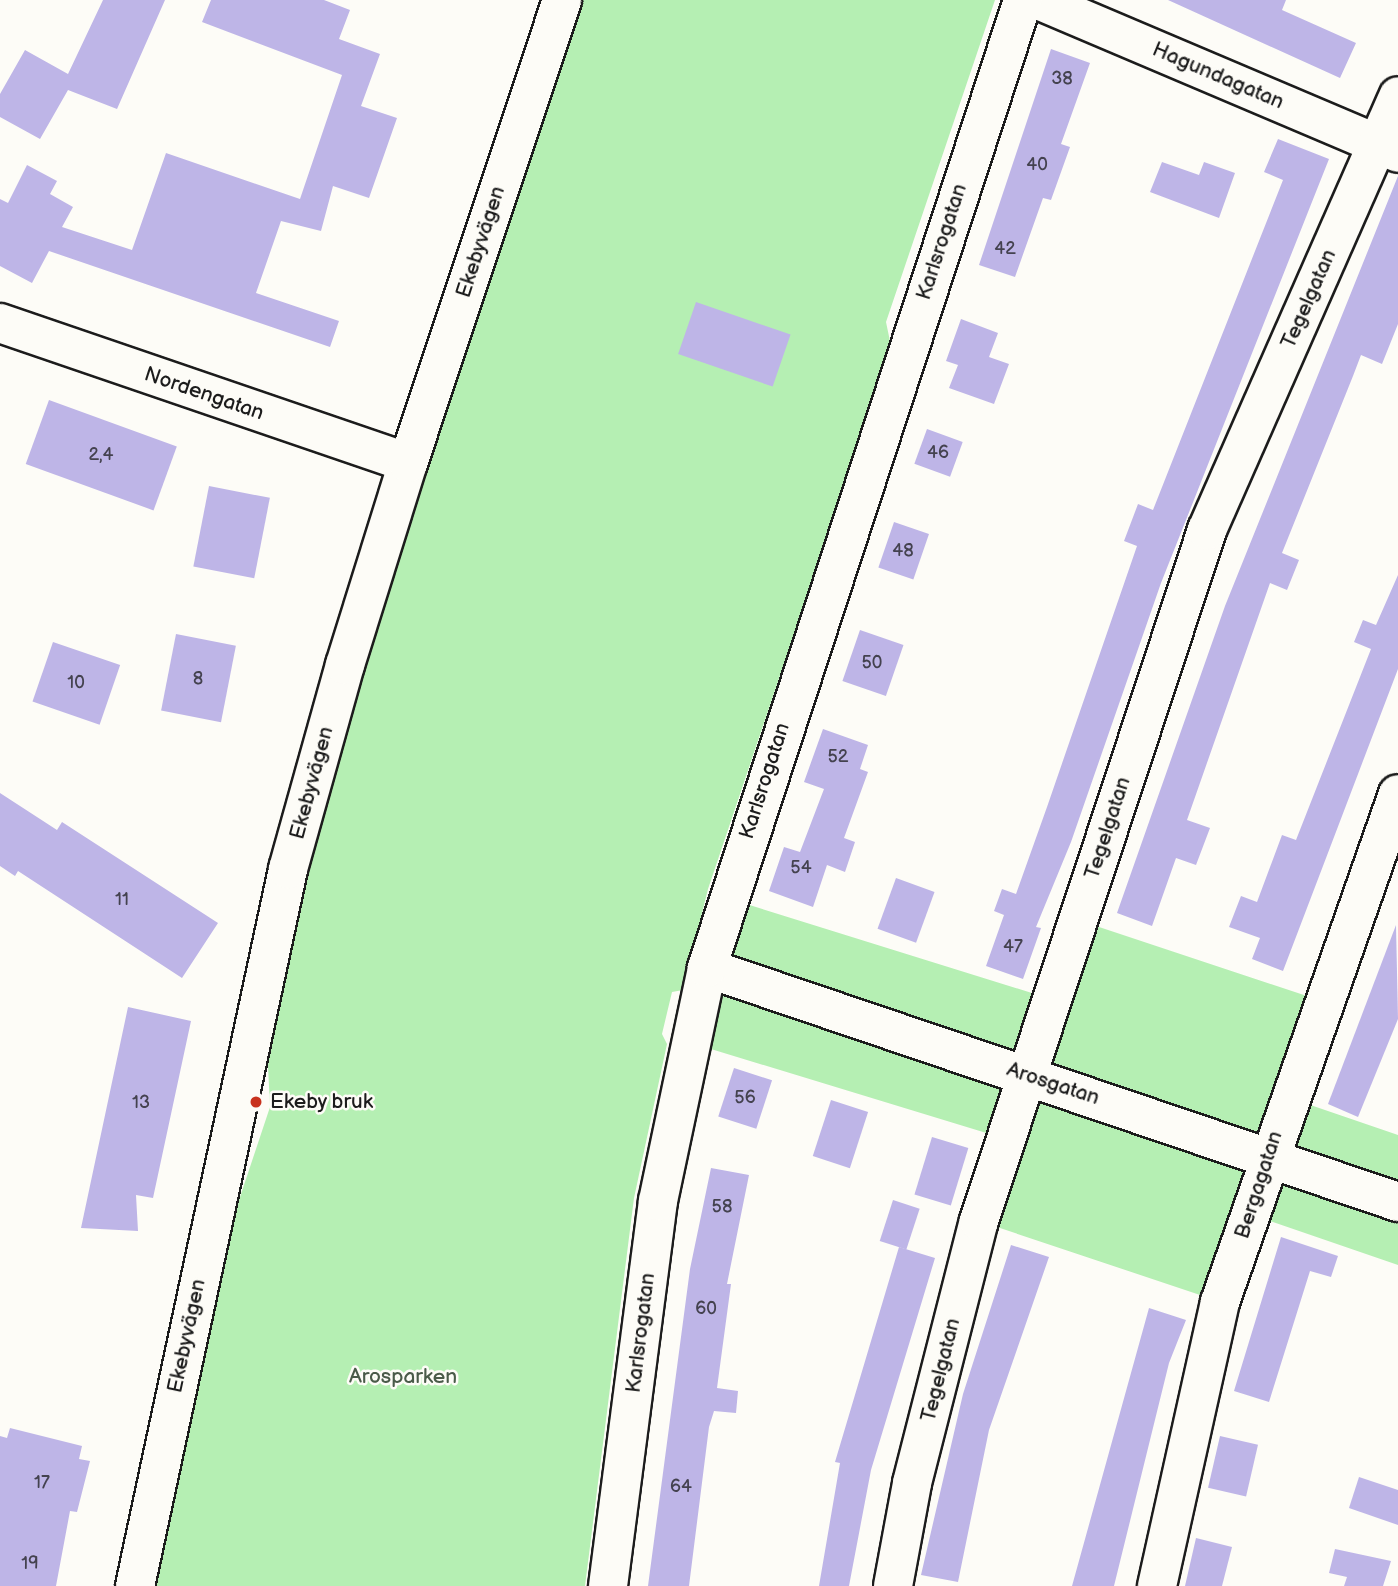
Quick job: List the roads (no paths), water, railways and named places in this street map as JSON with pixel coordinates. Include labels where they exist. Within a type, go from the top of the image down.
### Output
[{"type":"street","name":"Ekebyvägen","points":[[135,1586],[288,869],[345,664],[408,463],[562,0]]},
{"type":"street","name":"Karlsrogatan","points":[[608,1586],[658,1201],[707,968],[1023,0]]},
{"type":"street","name":"Hagundagatan","points":[[1038,0],[1388,148]]},
{"type":"street","name":"Tegelgatan","points":[[893,1586],[912,1483],[969,1258],[1207,530],[1388,148],[1398,96]]},
{"type":"street","name":"Nordengatan","points":[[0,323],[408,463]]},
{"type":"street","name":"Bergagatan","points":[[1157,1586],[1220,1302],[1267,1158],[1398,794]]},
{"type":"street","name":"Arosgatan","points":[[707,968],[1398,1202]]},
{"type":"place","name":"Ekeby bruk","points":[[256,1102]]},
{"type":"park label","name":"Arosparken","points":[[403,1377]]}]
